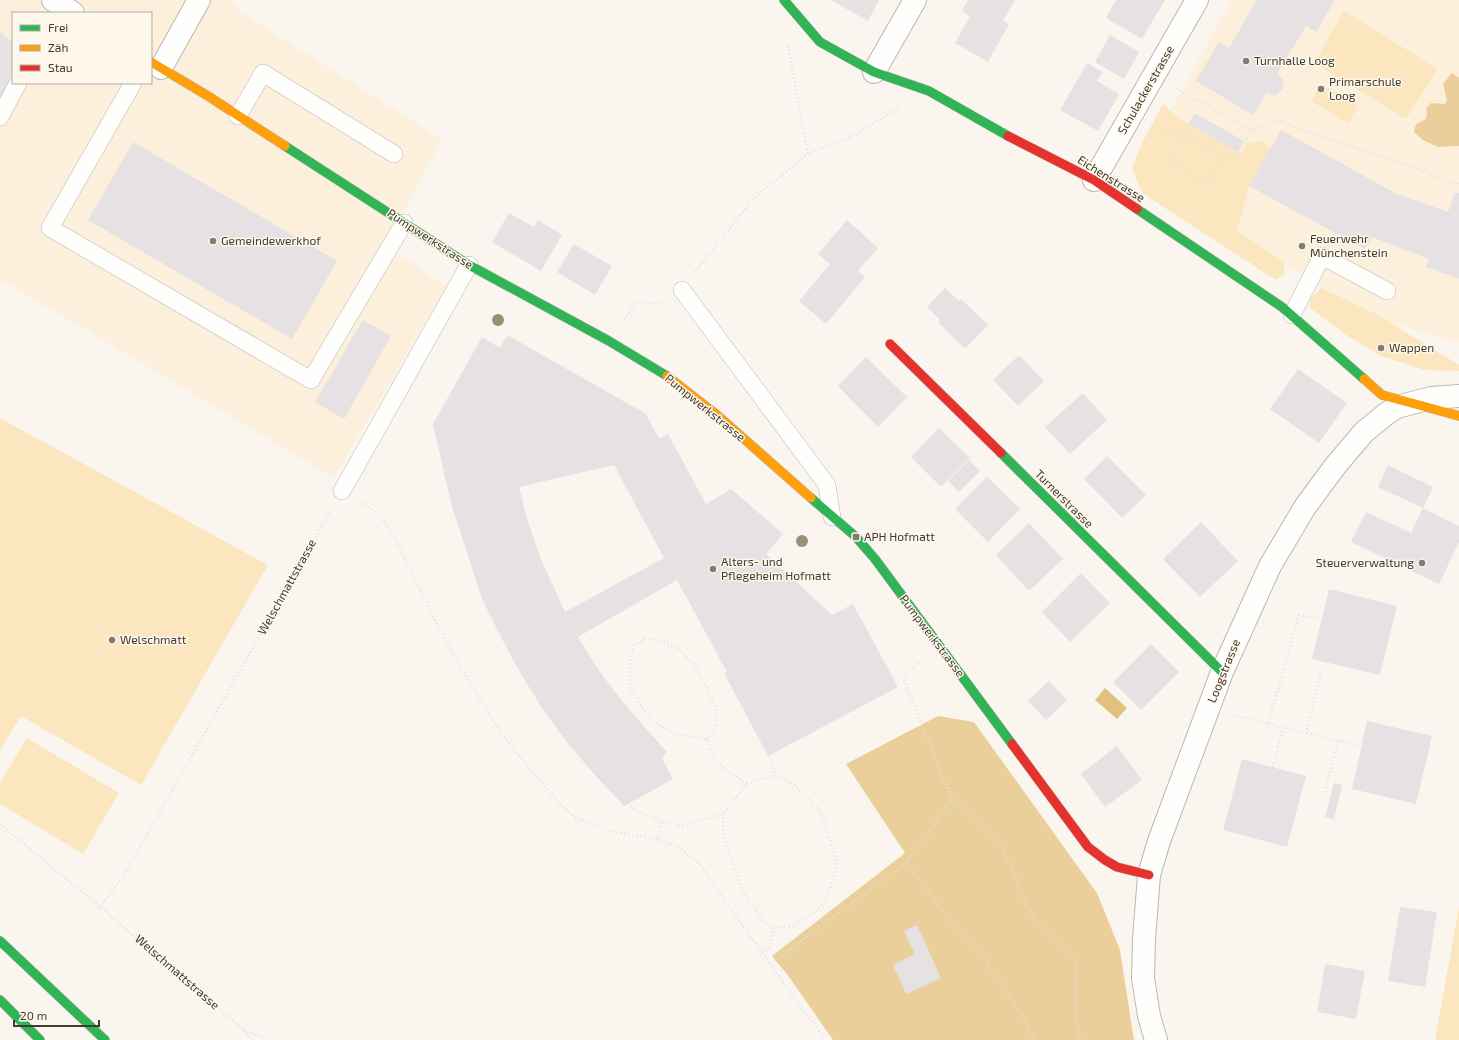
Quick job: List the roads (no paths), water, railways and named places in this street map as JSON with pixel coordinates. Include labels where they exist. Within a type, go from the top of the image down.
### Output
[{"type":"main road","name":"Eichenstrasse","points":[[784,0],[820,42],[874,72],[929,91],[1009,136],[1094,180],[1198,249],[1292,315],[1382,396],[1459,416]]},
{"type":"main road","name":"Pumpwerkstrasse","points":[[156,65],[469,265],[609,341],[671,378],[856,537],[875,559],[1088,847],[1117,867],[1149,875]]},
{"type":"main road","name":"Turnerstrasse","points":[[890,344],[1222,672]]},
{"type":"main road","points":[[0,941],[105,1040]]},
{"type":"main road","points":[[0,1000],[40,1040]]},
{"type":"street","points":[[156,65],[199,0]]},
{"type":"street","points":[[874,72],[915,0]]},
{"type":"street","name":"Schulackerstrasse","points":[[1094,180],[1197,0]]},
{"type":"street","name":"Loogstrasse","points":[[1156,1040],[1149,1016],[1143,978],[1144,939],[1149,875],[1159,841],[1222,672],[1270,566],[1305,507],[1336,464],[1364,432],[1397,407],[1431,398],[1459,396]]},
{"type":"lane","points":[[238,116],[263,73],[394,154]]},
{"type":"lane","points":[[0,117],[17,84]]},
{"type":"lane","points":[[132,84],[50,228],[311,380],[404,223]]},
{"type":"lane","points":[[1292,315],[1322,256],[1387,291]]},
{"type":"lane","points":[[342,491],[469,265]]},
{"type":"lane","points":[[682,290],[827,485],[832,517]]},
{"type":"place","name":"Turnhalle Loog","points":[[1246,61]]},
{"type":"place","name":"Primarschule Loog","points":[[1321,89]]},
{"type":"place","name":"Gemeindewerkhof","points":[[213,241]]},
{"type":"place","name":"Feuerwehr Münchenstein","points":[[1302,246]]},
{"type":"place","name":"Wappen","points":[[1381,348]]},
{"type":"place","name":"APH Hofmatt","points":[[856,537]]},
{"type":"place","name":"Steuerverwaltung","points":[[1422,563]]},
{"type":"place","name":"Alters- und Pflegeheim Hofmatt","points":[[713,569]]},
{"type":"place","name":"Welschmatt","points":[[112,640]]}]
